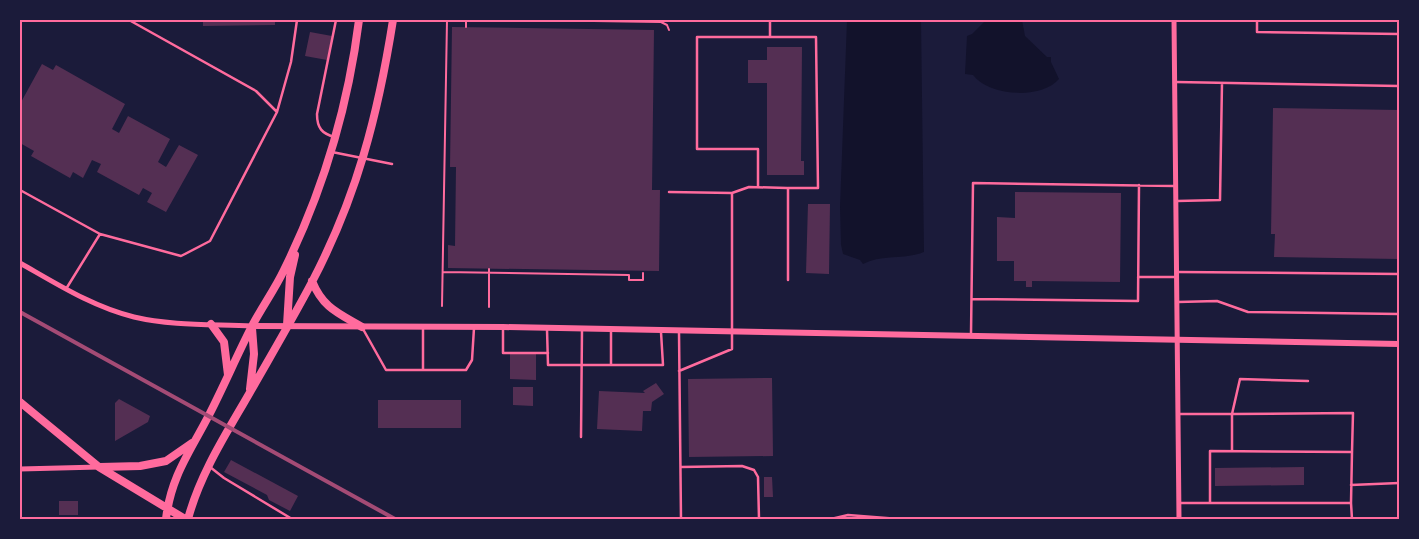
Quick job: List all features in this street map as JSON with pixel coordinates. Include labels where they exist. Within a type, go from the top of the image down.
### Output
[{"type":"main road","points":[[166,519],[171,487],[252,326],[284,271],[332,152],[346,98],[359,20]]},
{"type":"main road","points":[[20,402],[98,467],[167,510],[186,519],[209,466],[312,281],[345,211],[364,160],[385,68],[393,20]]},
{"type":"main road","points":[[286,327],[290,277],[300,234]]},
{"type":"main road","points":[[312,281],[317,293],[327,307],[362,327]]},
{"type":"main road","points":[[211,324],[224,342],[228,376]]},
{"type":"main road","points":[[249,393],[254,354],[252,326]]},
{"type":"main road","points":[[98,467],[140,466],[166,460],[194,442]]},
{"type":"street","points":[[1174,20],[1179,519]]},
{"type":"street","points":[[20,264],[97,305],[155,321],[286,327],[503,327],[1399,344]]},
{"type":"street","points":[[20,469],[98,467]]},
{"type":"lane","points":[[129,20],[256,91],[277,112]]},
{"type":"lane","points":[[20,190],[100,234],[181,256],[210,241],[277,112],[291,62],[297,20]]},
{"type":"lane","points":[[336,20],[317,114],[319,127],[322,132],[336,138]]},
{"type":"lane","points":[[770,20],[770,37]]},
{"type":"lane","points":[[1257,20],[1257,32],[1399,34]]},
{"type":"lane","points":[[669,192],[732,193],[749,187],[818,188],[816,37],[697,37],[697,149],[758,149],[758,187]]},
{"type":"lane","points":[[1174,82],[1399,86]]},
{"type":"lane","points":[[1176,201],[1220,200],[1222,83]]},
{"type":"lane","points":[[332,152],[364,160],[392,164]]},
{"type":"lane","points":[[970,336],[973,183],[1175,186]]},
{"type":"lane","points":[[971,299],[1138,300],[1139,186]]},
{"type":"lane","points":[[788,188],[788,280]]},
{"type":"lane","points":[[679,371],[732,349],[732,193]]},
{"type":"lane","points":[[66,289],[100,234]]},
{"type":"lane","points":[[1138,277],[1176,275],[1399,274]]},
{"type":"lane","points":[[1176,302],[1217,301],[1248,312],[1399,314]]},
{"type":"lane","points":[[362,327],[386,370],[466,370],[469,367],[474,350],[474,327]]},
{"type":"lane","points":[[423,370],[424,327]]},
{"type":"lane","points":[[503,327],[503,353],[548,353]]},
{"type":"lane","points":[[547,328],[548,365],[662,365],[661,330]]},
{"type":"lane","points":[[581,437],[582,329]]},
{"type":"lane","points":[[611,329],[611,365]]},
{"type":"lane","points":[[679,331],[681,519]]},
{"type":"lane","points":[[1232,451],[1232,414],[1240,379],[1308,381]]},
{"type":"lane","points":[[1178,414],[1353,413],[1352,519]]},
{"type":"lane","points":[[1210,503],[1210,452],[1352,452]]},
{"type":"lane","points":[[209,466],[224,478],[292,519]]},
{"type":"lane","points":[[681,467],[742,466],[754,470],[758,478],[759,519]]},
{"type":"lane","points":[[1351,485],[1399,484]]},
{"type":"lane","points":[[1178,503],[1351,502]]},
{"type":"lane","points":[[831,519],[848,515],[899,519]]},
{"type":"path","points":[[442,306],[447,20]]},
{"type":"path","points":[[466,20],[466,27]]},
{"type":"path","points":[[526,20],[664,23],[669,30]]},
{"type":"path","points":[[489,269],[489,307]]},
{"type":"path","points":[[443,272],[629,275],[629,280],[643,280],[643,273]]},
{"type":"shaded area","points":[[847,20],[921,20],[924,252],[909,256],[878,259],[863,264],[860,260],[843,254],[841,245],[840,207]]},
{"type":"shaded area","points":[[1022,20],[1025,36],[1047,57],[1051,57],[1051,62],[1059,79],[1051,86],[1040,90],[1015,93],[991,87],[973,75],[965,74],[967,36],[972,34],[984,22]]},
{"type":"building","points":[[203,20],[275,20],[275,25],[203,26]]},
{"type":"building","points":[[452,27],[654,30],[652,190],[660,190],[659,271],[448,268],[448,245],[455,246],[456,167],[450,167]]},
{"type":"building","points":[[310,32],[332,36],[327,60],[305,56]]},
{"type":"building","points":[[767,47],[802,47],[801,161],[804,161],[804,175],[767,175],[767,83],[748,83],[748,60],[767,60]]},
{"type":"building","points":[[42,64],[53,70],[56,65],[125,104],[112,129],[119,133],[128,116],[170,139],[158,162],[166,167],[179,145],[198,155],[166,212],[147,202],[152,193],[143,188],[139,195],[97,172],[101,164],[92,160],[83,178],[73,172],[70,178],[31,156],[34,151],[20,143],[20,104]]},
{"type":"building","points":[[1273,108],[1399,110],[1399,259],[1274,257],[1275,234],[1271,234]]},
{"type":"building","points":[[1015,192],[1121,193],[1120,282],[1032,281],[1032,287],[1026,287],[1026,281],[1014,281],[1014,261],[997,261],[997,217],[1015,218]]},
{"type":"building","points":[[808,204],[830,204],[829,274],[806,273]]},
{"type":"building","points":[[510,352],[536,352],[536,380],[510,379]]},
{"type":"building","points":[[772,378],[773,456],[689,457],[688,379]]},
{"type":"building","points":[[656,383],[664,394],[652,402],[651,411],[643,411],[642,431],[597,429],[599,391],[645,393],[643,391]]},
{"type":"building","points":[[513,387],[533,387],[533,406],[513,405]]},
{"type":"building","points":[[119,399],[150,416],[148,422],[115,441],[115,403]]},
{"type":"building","points":[[378,400],[461,400],[461,428],[378,428]]},
{"type":"building","points":[[231,460],[298,496],[290,511],[269,500],[267,495],[224,472]]},
{"type":"building","points":[[1304,467],[1304,485],[1215,486],[1215,468]]},
{"type":"building","points":[[764,477],[772,477],[773,497],[764,497]]},
{"type":"building","points":[[59,501],[78,501],[78,515],[59,515]]},
{"type":"railway","points":[[20,312],[395,519]]}]
